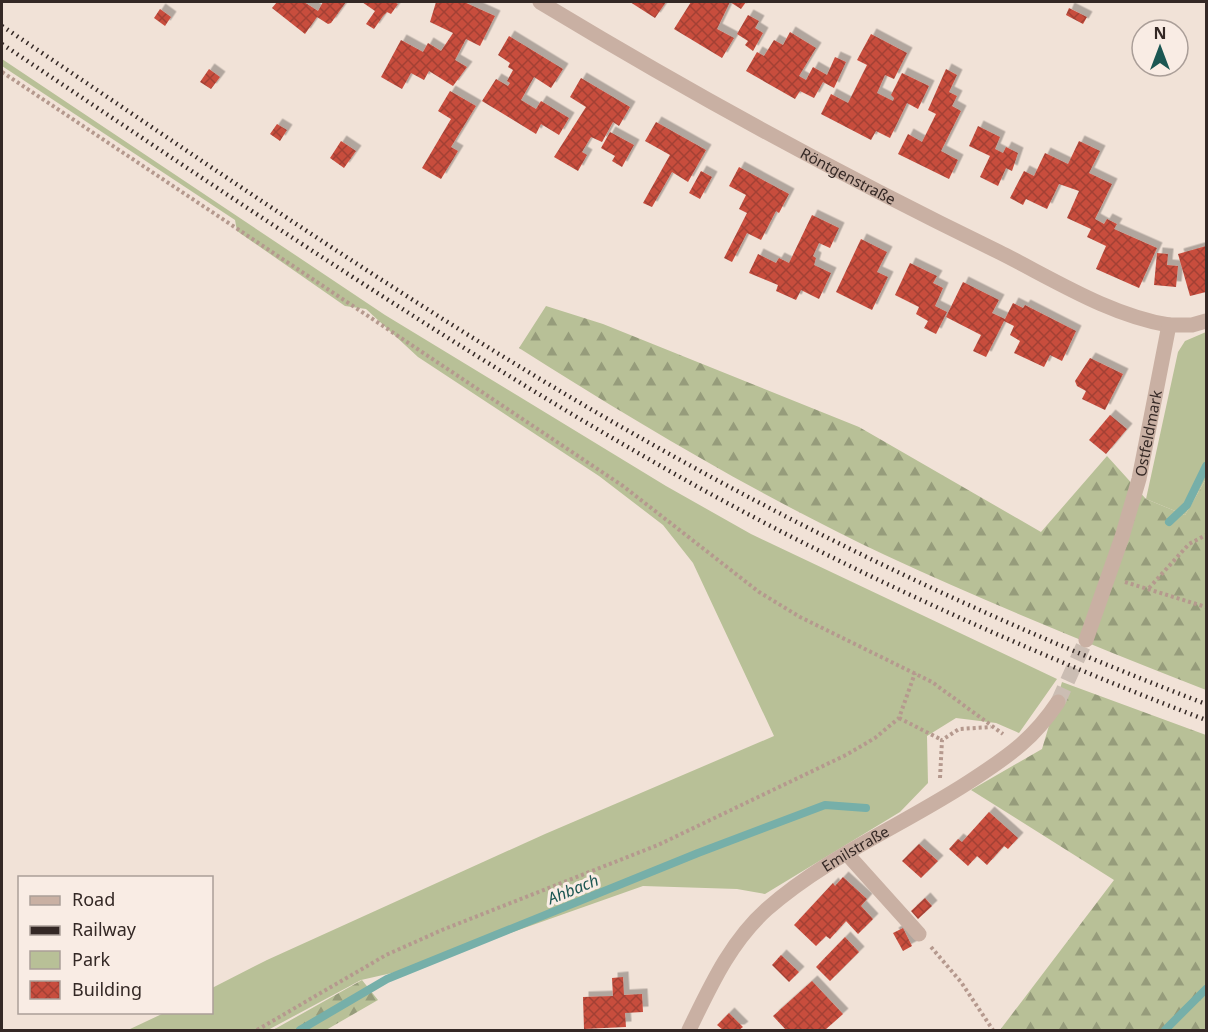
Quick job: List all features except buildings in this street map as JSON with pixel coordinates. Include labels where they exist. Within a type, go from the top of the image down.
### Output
[{"type":"street","name":"Röntgenstraße","points":[[540,2],[632,57],[940,224],[1129,316],[1169,325]]},
{"type":"street","points":[[1169,325],[1192,325],[1206,321]]},
{"type":"street","name":"Ostfeldmark","points":[[1107,577],[1139,478],[1169,325]]},
{"type":"street","points":[[1086,640],[1107,577]]},
{"type":"street","name":"Emilstraße","points":[[689,1030],[725,959],[766,910],[802,882],[945,798],[1022,747],[1043,725],[1058,702]]},
{"type":"street","points":[[848,855],[919,934]]},
{"type":"path","points":[[2,72],[623,486],[759,592],[800,617],[915,673],[949,693],[992,727],[959,729],[942,740]]},
{"type":"path","points":[[1149,588],[1189,544],[1206,535]]},
{"type":"path","points":[[1107,577],[1206,607]]},
{"type":"path","points":[[257,1030],[386,955],[442,930],[658,845],[846,755],[875,738],[899,718],[915,673]]},
{"type":"path","points":[[899,718],[942,740]]},
{"type":"path","points":[[942,740],[939,774],[945,798]]},
{"type":"path","points":[[919,934],[961,982],[993,1030]]},
{"type":"green space","points":[[2,59],[385,315],[666,486],[751,534],[1057,679],[1019,733],[996,723],[956,718],[927,736],[928,783],[900,812],[765,894],[737,889],[643,886],[405,970],[361,980],[268,1030],[128,1030],[162,1014],[213,1014],[213,987],[267,960],[545,834],[774,736],[693,563],[663,525],[599,476],[418,357],[366,309],[345,306],[237,231],[235,220],[2,66]]},
{"type":"green space","points":[[546,306],[603,324],[859,427],[1041,532],[1107,456],[1146,499],[1185,515],[1206,479],[1206,690],[1045,625],[885,555],[791,508],[699,457],[608,404],[519,348]]},
{"type":"green space","points":[[1206,332],[1206,479],[1185,515],[1146,499],[1178,352],[1185,341]]},
{"type":"green space","points":[[1062,682],[1206,735],[1206,1030],[1000,1030],[1114,880],[971,790],[1042,749]]},
{"type":"green space","points":[[362,980],[378,1000],[326,1030],[273,1030]]},
{"type":"waterway","name":"Ahbach","points":[[1169,522],[1187,505],[1206,466]]},
{"type":"waterway","name":"Ahbach","points":[[300,1030],[387,979],[698,853],[825,805],[866,808]]},
{"type":"waterway","points":[[1165,1030],[1206,989]]},
{"type":"tunnel","points":[[1058,702],[1086,640]]},
{"type":"railway","points":[[2,26],[411,299],[664,451],[796,522],[931,588],[1067,648],[1206,704]]},
{"type":"railway","points":[[2,44],[405,311],[652,461],[855,569],[994,633],[1206,720]]}]
